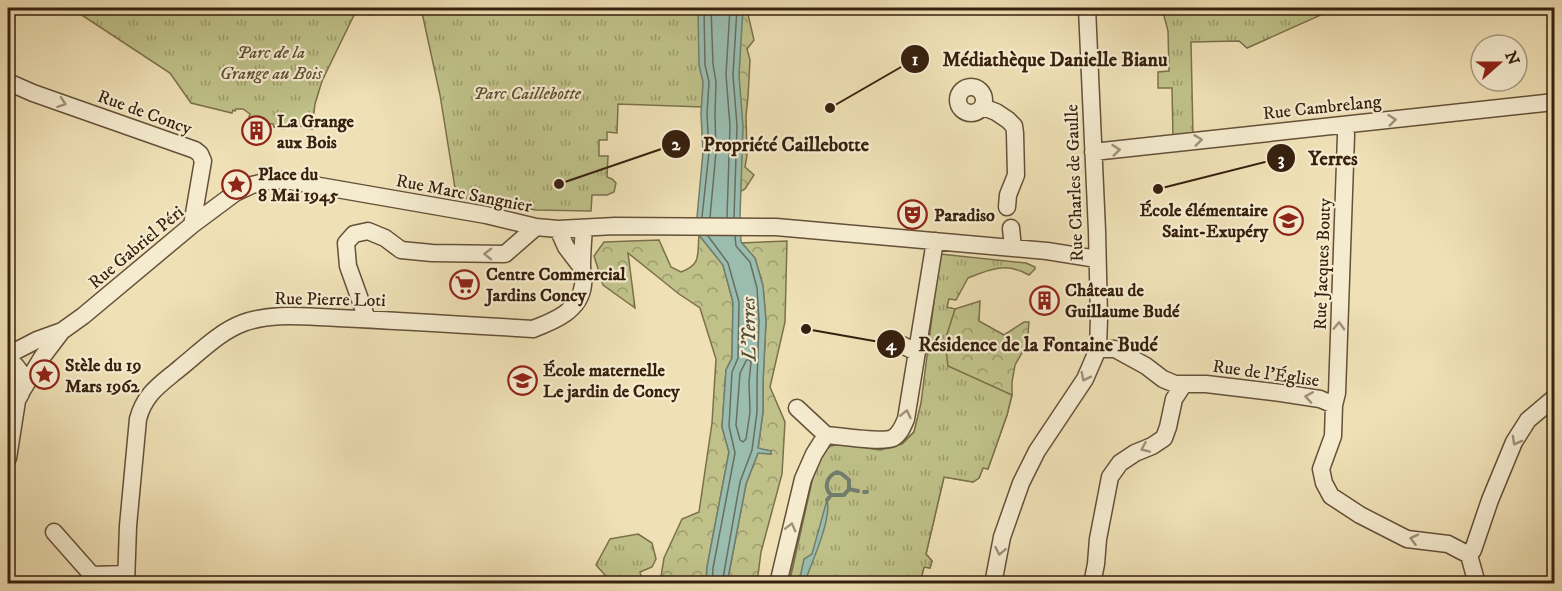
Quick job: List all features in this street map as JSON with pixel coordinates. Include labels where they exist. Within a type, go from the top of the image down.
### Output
[{"type":"street","name":"Rue Charles de Gaulle","points":[[993,584],[1002,537],[1021,483],[1037,451],[1086,379],[1098,349],[1097,231],[1087,8]]},
{"type":"street","name":"Rue de Concy","points":[[8,82],[195,150],[203,161],[192,225]]},
{"type":"street","name":"Rue Cambrelang","points":[[1093,152],[1554,102]]},
{"type":"street","points":[[983,107],[996,112],[1014,126],[1016,175],[1008,195],[1007,207]]},
{"type":"street","name":"Rue Jacques Bouty","points":[[1334,405],[1337,393],[1345,125]]},
{"type":"street","name":"Rue Marc Sangnier","points":[[235,193],[252,185],[285,180],[486,215],[536,227],[558,229],[615,226],[748,227],[935,241]]},
{"type":"street","name":"Rue Gabriel Péri","points":[[8,358],[37,340],[62,331],[83,316],[192,225],[235,193]]},
{"type":"street","points":[[367,319],[348,266],[346,243],[354,234],[368,231],[385,238],[401,250],[432,253],[505,254],[536,227]]},
{"type":"street","name":"Rue Pierre Loti","points":[[126,579],[128,526],[141,408],[150,395],[217,337],[241,324],[265,317],[283,316],[533,329],[554,321],[571,310],[579,299],[583,284],[584,228]]},
{"type":"street","points":[[1011,228],[1013,248]]},
{"type":"street","points":[[558,229],[566,247],[582,268]]},
{"type":"street","points":[[797,408],[826,435],[878,439],[892,438],[901,430],[906,419],[935,241],[1047,251],[1097,259]]},
{"type":"street","name":"Rue Gabriel Péri","points":[[16,399],[62,331]]},
{"type":"street","points":[[898,343],[916,352]]},
{"type":"street","name":"Rue de l'Église","points":[[1098,349],[1115,349],[1175,384],[1206,384],[1281,393],[1320,399],[1334,405],[1333,436],[1321,469],[1323,483],[1331,496],[1360,515],[1407,539],[1448,544],[1469,555]]},
{"type":"street","points":[[8,358],[17,366],[23,380],[16,399],[8,458]]},
{"type":"street","points":[[1092,584],[1110,477],[1120,463],[1164,438],[1174,399],[1184,384]]},
{"type":"street","points":[[1477,584],[1469,555],[1473,550],[1490,500],[1514,442],[1528,420],[1554,398]]},
{"type":"street","points":[[778,584],[803,479],[814,454],[826,435]]},
{"type":"street","points":[[54,532],[92,579],[126,579]]},
{"type":"green space","name":"Parc de la Grange au Bois","points":[[71,8],[397,8],[370,15],[362,10],[356,11],[322,81],[315,104],[312,129],[292,124],[284,129],[274,127],[273,124],[254,122],[249,117],[250,114],[243,109],[233,110],[232,113],[191,103],[170,73]]},
{"type":"green space","name":"Parc Caillebotte","points":[[421,8],[701,8],[705,79],[703,107],[618,104],[617,133],[607,132],[607,140],[599,140],[599,156],[608,156],[607,177],[616,183],[614,192],[607,195],[592,195],[591,211],[536,210],[464,198],[455,188],[440,95]]},
{"type":"green space","points":[[730,8],[754,8],[747,10],[754,40],[747,49],[750,60],[745,167],[754,175],[745,189],[736,194]]},
{"type":"green space","points":[[1162,8],[1326,8],[1323,14],[1247,48],[1239,41],[1191,42],[1193,136],[1173,138],[1172,88],[1158,88],[1158,72],[1169,71],[1168,31]]},
{"type":"green space","points":[[699,235],[723,265],[733,302],[732,358],[726,370],[722,427],[729,452],[706,583],[660,583],[664,558],[682,519],[699,512],[712,423],[716,359],[700,308],[628,253],[635,308],[603,285],[594,256],[604,242],[659,240],[671,267],[681,272],[692,266],[697,258]]},
{"type":"green space","points":[[787,241],[785,322],[770,387],[785,422],[782,474],[761,552],[757,583],[727,584],[746,484],[758,453],[771,454],[771,451],[758,449],[763,412],[766,321],[763,286],[755,258],[741,243]]},
{"type":"green space","points":[[940,254],[1026,263],[1035,267],[1029,275],[1013,269],[998,268],[968,278],[956,300],[949,299],[947,307],[955,309],[943,347],[946,349],[948,366],[1012,395],[988,469],[983,468],[979,478],[973,482],[944,477],[926,554],[932,561],[930,568],[924,567],[920,583],[789,584],[815,468],[824,451],[840,444],[880,450],[902,444],[914,432],[921,403]]},
{"type":"green space","points":[[980,301],[979,321],[1004,335],[1024,322],[1029,322],[1027,344],[1015,365],[1007,415],[988,469],[983,468],[979,478],[973,482],[944,477],[926,554],[932,561],[930,568],[924,567],[920,583],[789,584],[801,527],[861,448],[890,448],[901,443],[914,432],[947,308],[955,309]]},
{"type":"green space","points":[[638,534],[652,543],[656,559],[652,567],[640,572],[642,580],[640,583],[612,583],[596,565],[610,539]]},
{"type":"water","name":"L'Yerres","points":[[698,8],[743,8],[739,75],[743,127],[741,242],[755,258],[763,286],[766,321],[763,412],[758,448],[771,451],[771,454],[758,453],[746,484],[727,583],[706,583],[729,452],[722,427],[726,370],[732,358],[733,302],[723,265],[696,228],[703,152],[701,114],[703,82],[699,65]]},
{"type":"water","points":[[827,500],[827,518],[816,552],[805,581],[796,583],[800,578],[804,559],[812,554]]},
{"type":"waterway","points":[[831,495],[827,489],[827,482],[837,472],[849,480],[849,489]]},
{"type":"waterway","points":[[827,500],[831,495],[844,495],[849,489],[858,491]]},
{"type":"place","name":"Médiathèque Danielle Bianu","points":[[830,108]]},
{"type":"place","name":"La Grange aux Bois","points":[[256,131]]},
{"type":"place","name":"Place du 8 Mai 1945","points":[[237,184]]},
{"type":"place","name":"Propriété Caillebotte","points":[[559,184]]},
{"type":"place","name":"Yerres","points":[[1158,189]]},
{"type":"place","name":"Paradiso","points":[[913,215]]},
{"type":"place","name":"École élémentaire Saint-Exupéry","points":[[1289,220]]},
{"type":"place","name":"Centre Commercial Jardins Concy","points":[[465,284]]},
{"type":"place","name":"Château de Guillaume Budé","points":[[1044,300]]},
{"type":"place","name":"Résidence de la Fontaine Budé","points":[[806,329]]},
{"type":"place","name":"Stèle du 19 Mars 1962","points":[[44,375]]},
{"type":"place","name":"École maternelle Le jardin de Concy","points":[[522,380]]}]
